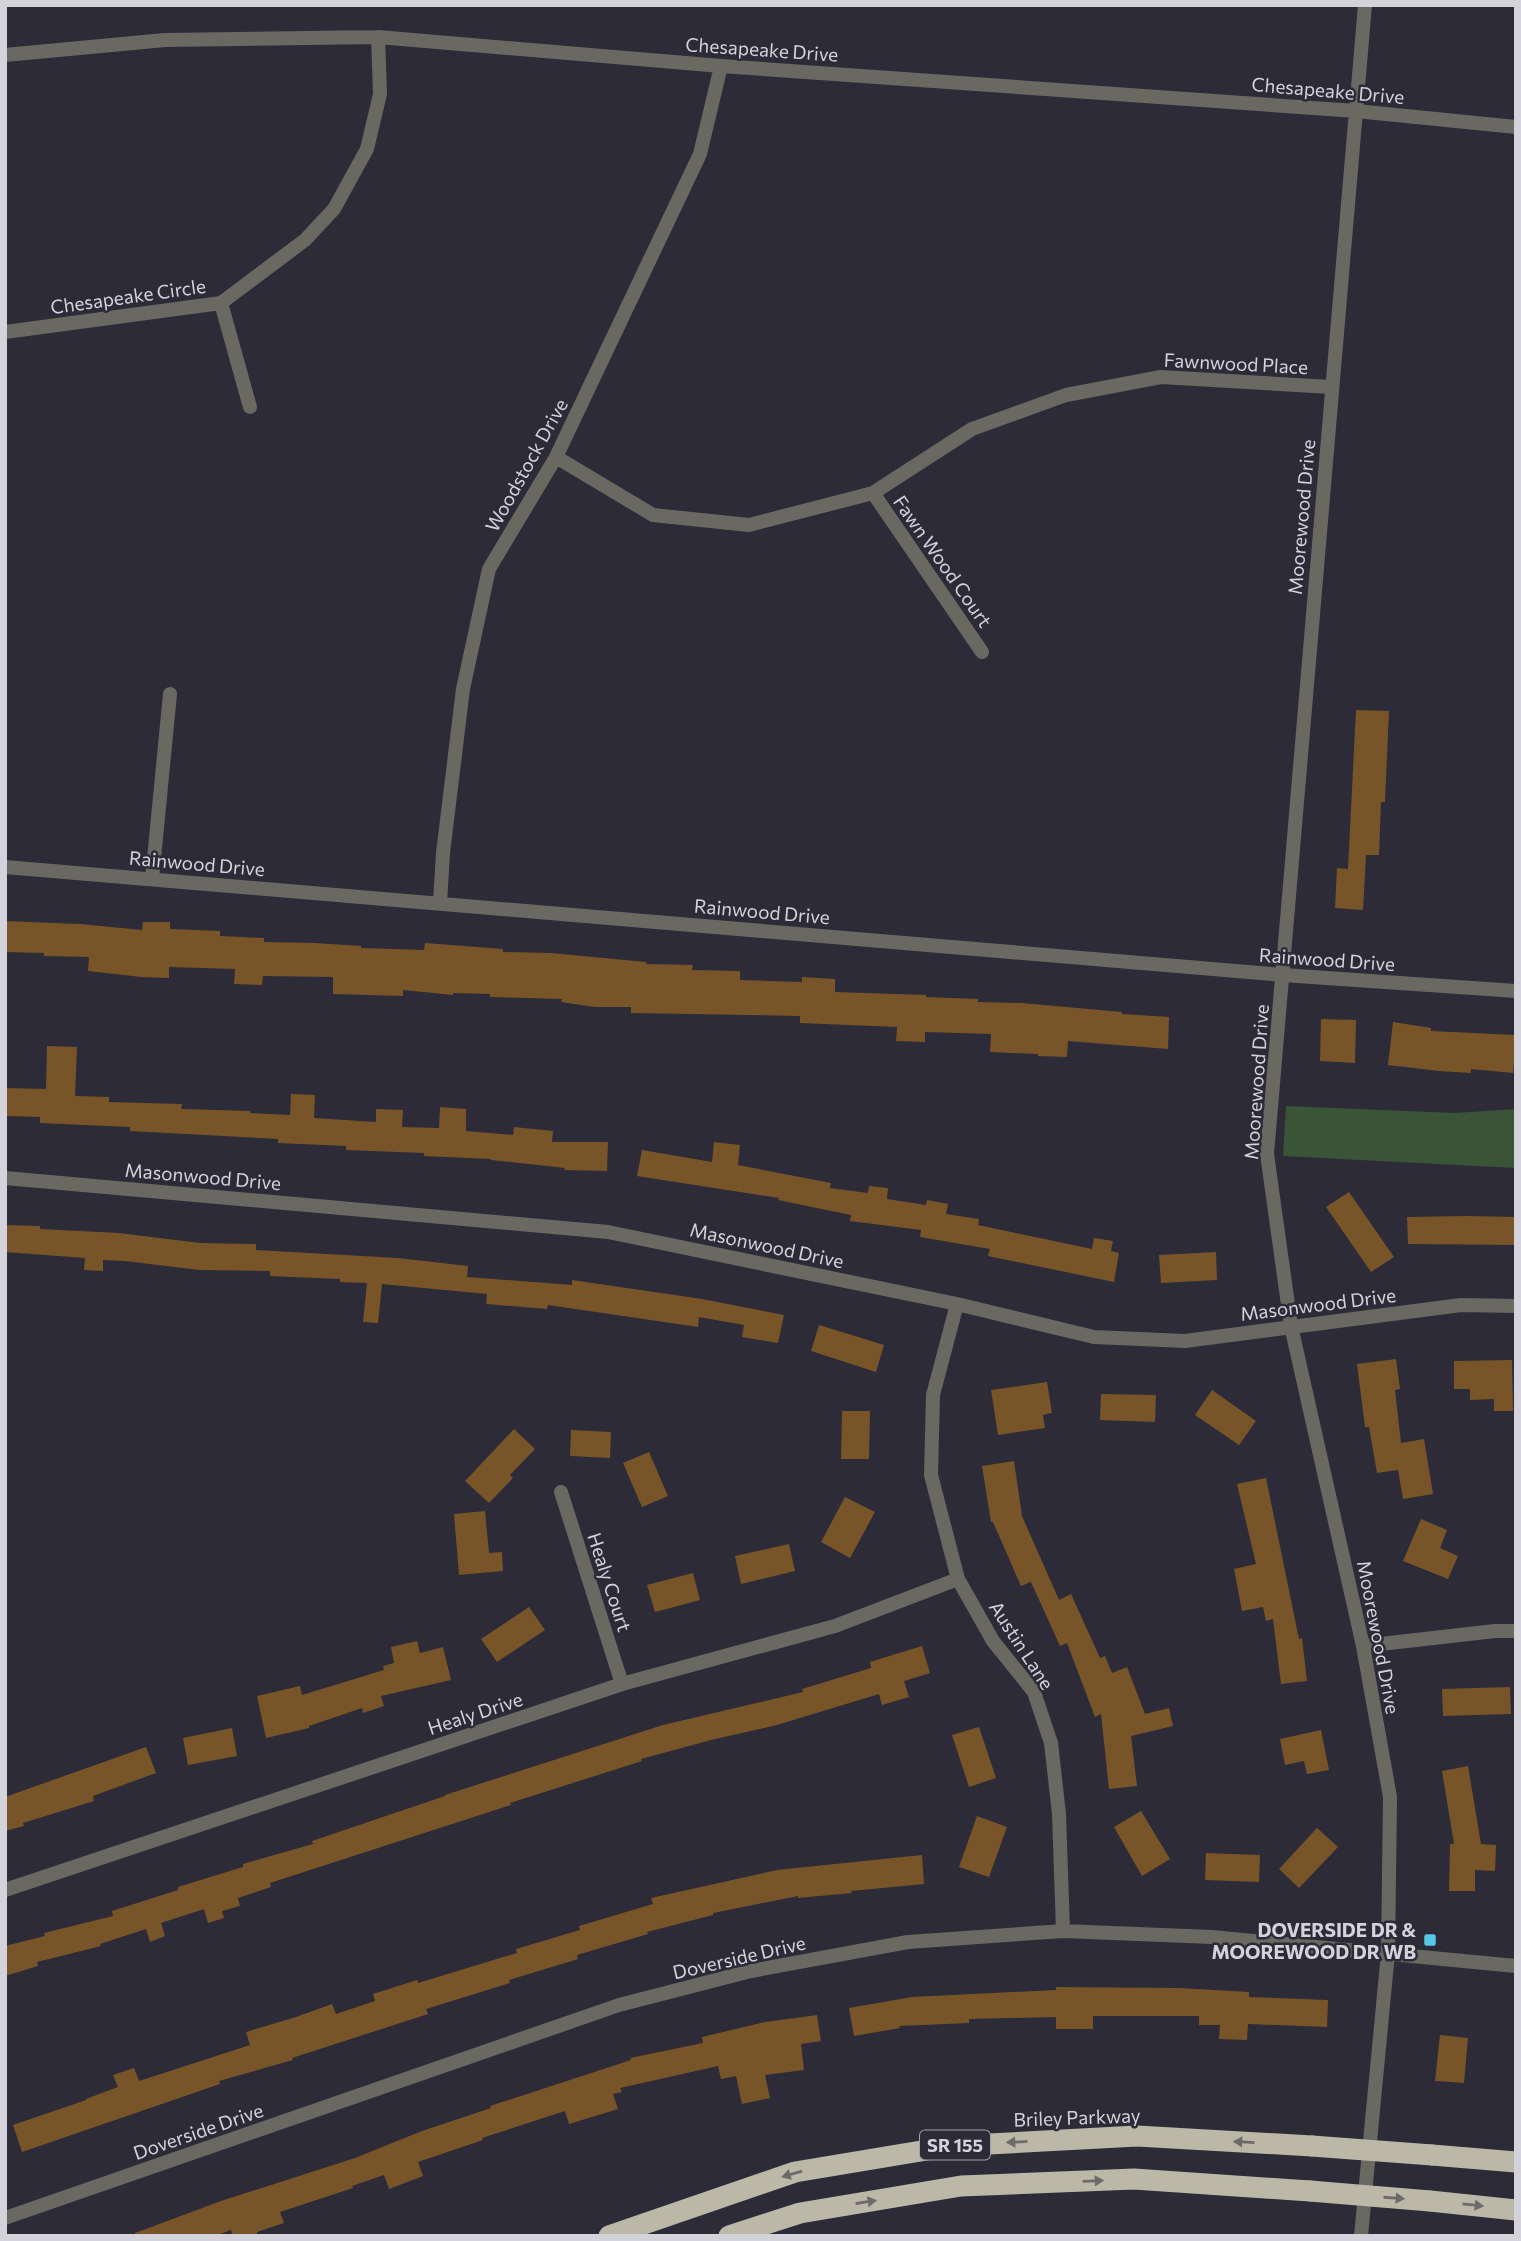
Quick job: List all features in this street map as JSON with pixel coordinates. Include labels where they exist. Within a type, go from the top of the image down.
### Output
[{"type":"highway","name":"Briley Parkway","points":[[609,2236],[795,2172],[951,2146],[1136,2136],[1516,2162]]},
{"type":"highway","name":"SR 155","points":[[729,2236],[800,2213],[961,2186],[1134,2179],[1310,2191],[1516,2210]]},
{"type":"street","name":"Moorewood Drive","points":[[1361,2236],[1388,1953],[1390,1797],[1363,1646],[1291,1326],[1267,1154],[1365,5]]},
{"type":"street","name":"Chesapeake Drive","points":[[5,55],[165,40],[378,37],[721,66],[1356,110],[1516,127]]},
{"type":"street","name":"Chesapeake Circle","points":[[5,332],[221,303],[305,240],[334,209],[367,149],[380,94],[378,37]]},
{"type":"street","name":"Woodstock Drive","points":[[440,903],[443,853],[463,689],[489,569],[556,457],[699,154],[721,66]]},
{"type":"street","points":[[221,303],[250,407]]},
{"type":"street","name":"Fawnwood Place","points":[[556,457],[653,515],[749,525],[873,493],[972,429],[1066,395],[1161,377],[1331,387]]},
{"type":"street","name":"Fawn Wood Court","points":[[873,493],[982,652]]},
{"type":"street","points":[[152,879],[170,694]]},
{"type":"street","name":"Rainwood Drive","points":[[5,867],[1283,975],[1516,991]]},
{"type":"street","name":"Masonwood Drive","points":[[5,1178],[608,1232],[957,1304],[1094,1338],[1185,1341],[1461,1305],[1516,1306]]},
{"type":"street","name":"Austin Lane","points":[[957,1304],[933,1395],[931,1475],[958,1579],[993,1642],[1034,1692],[1051,1743],[1059,1814],[1063,1931]]},
{"type":"street","name":"Healy Court","points":[[561,1492],[622,1684]]},
{"type":"street","name":"Healy Drive","points":[[5,1890],[622,1684],[835,1626],[958,1579]]},
{"type":"street","points":[[1363,1646],[1494,1631],[1516,1631]]},
{"type":"street","name":"Doverside Drive","points":[[5,2218],[619,2005],[751,1971],[908,1942],[1063,1931],[1212,1937],[1516,1966]]},
{"type":"green space","points":[[1286,1106],[1455,1113],[1516,1109],[1516,1168],[1283,1156]]},
{"type":"building","points":[[1356,710],[1389,711],[1385,802],[1381,802],[1379,855],[1366,855],[1363,910],[1335,908],[1337,868],[1348,869]]},
{"type":"building","points":[[5,921],[142,930],[143,922],[170,922],[170,929],[220,931],[220,936],[264,938],[264,942],[424,950],[425,943],[646,964],[693,965],[692,970],[740,971],[740,980],[802,982],[802,977],[835,979],[835,992],[926,995],[978,999],[978,1002],[1022,1003],[1169,1017],[1168,1049],[1068,1041],[1067,1057],[1038,1056],[990,1052],[991,1034],[925,1032],[925,1042],[896,1041],[897,1027],[800,1023],[800,1016],[631,1013],[631,1007],[595,1007],[561,1002],[562,999],[490,997],[490,994],[453,995],[403,990],[403,996],[333,994],[333,977],[263,976],[262,985],[234,984],[235,969],[169,967],[169,978],[141,977],[88,971],[89,957],[5,952]]},
{"type":"building","points":[[1321,1019],[1356,1020],[1355,1063],[1320,1061]]},
{"type":"building","points":[[1393,1022],[1431,1028],[1431,1031],[1516,1035],[1513,1073],[1471,1069],[1471,1073],[1439,1071],[1388,1065]]},
{"type":"building","points":[[47,1046],[77,1047],[75,1096],[109,1097],[109,1102],[182,1104],[181,1109],[290,1115],[291,1094],[315,1095],[314,1118],[376,1122],[376,1109],[403,1110],[402,1127],[439,1128],[440,1107],[466,1109],[466,1131],[513,1135],[514,1127],[553,1131],[552,1142],[608,1142],[607,1171],[564,1170],[565,1168],[491,1159],[424,1156],[424,1153],[346,1150],[346,1146],[278,1143],[278,1139],[40,1123],[40,1117],[5,1116],[5,1088],[46,1089]]},
{"type":"building","points":[[714,1142],[740,1145],[738,1165],[831,1183],[830,1188],[868,1193],[869,1186],[888,1188],[887,1199],[926,1205],[927,1200],[948,1204],[946,1214],[979,1219],[978,1225],[1092,1249],[1094,1238],[1113,1241],[1111,1251],[1119,1253],[1114,1282],[988,1256],[990,1249],[920,1237],[921,1230],[850,1221],[851,1215],[778,1200],[779,1198],[637,1176],[642,1150],[712,1162]]},
{"type":"building","points":[[1349,1192],[1394,1257],[1371,1272],[1326,1207]]},
{"type":"building","points":[[1407,1217],[1516,1217],[1516,1245],[1408,1244]]},
{"type":"building","points":[[5,1225],[119,1233],[200,1243],[256,1244],[256,1250],[398,1258],[468,1266],[467,1277],[572,1285],[572,1280],[702,1299],[784,1315],[778,1343],[742,1337],[744,1325],[699,1317],[698,1327],[548,1305],[547,1309],[486,1304],[487,1294],[382,1284],[378,1323],[363,1322],[367,1283],[270,1276],[270,1271],[199,1270],[125,1261],[103,1260],[103,1271],[84,1270],[85,1258],[5,1252]]},
{"type":"building","points":[[1216,1252],[1217,1280],[1161,1283],[1159,1255]]},
{"type":"building","points":[[819,1325],[884,1345],[876,1372],[811,1351]]},
{"type":"building","points":[[1396,1359],[1400,1389],[1395,1390],[1401,1443],[1424,1439],[1433,1494],[1403,1499],[1398,1470],[1377,1473],[1369,1427],[1365,1427],[1357,1364]]},
{"type":"building","points":[[1512,1360],[1513,1411],[1494,1411],[1494,1399],[1470,1400],[1470,1389],[1454,1389],[1454,1361]]},
{"type":"building","points":[[1047,1382],[1052,1413],[1043,1415],[1045,1428],[998,1435],[991,1390]]},
{"type":"building","points":[[1212,1390],[1256,1421],[1239,1445],[1195,1415]]},
{"type":"building","points":[[1101,1394],[1156,1395],[1155,1422],[1100,1420]]},
{"type":"building","points":[[842,1411],[870,1411],[869,1459],[841,1459]]},
{"type":"building","points":[[514,1429],[535,1449],[510,1475],[513,1478],[489,1503],[465,1481]]},
{"type":"building","points":[[571,1430],[611,1432],[610,1458],[570,1456]]},
{"type":"building","points":[[649,1452],[668,1496],[642,1507],[623,1463]]},
{"type":"building","points":[[1014,1461],[1022,1516],[1059,1600],[1071,1594],[1100,1658],[1105,1656],[1112,1673],[1127,1667],[1145,1714],[1169,1708],[1173,1726],[1131,1736],[1137,1786],[1109,1789],[1101,1714],[1095,1717],[1067,1643],[1060,1646],[1031,1582],[1021,1586],[991,1522],[982,1466]]},
{"type":"building","points":[[1266,1478],[1299,1639],[1302,1638],[1307,1681],[1281,1684],[1273,1619],[1266,1621],[1263,1607],[1242,1611],[1234,1569],[1256,1564],[1237,1484]]},
{"type":"building","points":[[845,1497],[875,1512],[850,1558],[821,1542]]},
{"type":"building","points":[[485,1511],[489,1553],[502,1552],[503,1571],[459,1575],[454,1514]]},
{"type":"building","points":[[1421,1519],[1447,1530],[1440,1548],[1458,1556],[1448,1579],[1403,1561]]},
{"type":"building","points":[[789,1544],[795,1571],[741,1584],[735,1556]]},
{"type":"building","points":[[693,1573],[700,1600],[655,1612],[647,1585]]},
{"type":"building","points":[[529,1607],[545,1630],[497,1662],[481,1639]]},
{"type":"building","points":[[417,1641],[420,1653],[443,1647],[451,1680],[381,1696],[384,1706],[363,1713],[362,1708],[309,1728],[266,1738],[257,1696],[300,1686],[302,1695],[384,1670],[383,1666],[394,1663],[391,1647]]},
{"type":"building","points":[[922,1646],[930,1673],[904,1681],[909,1697],[882,1705],[879,1694],[777,1725],[641,1759],[642,1761],[510,1803],[511,1805],[270,1883],[271,1887],[238,1898],[240,1906],[222,1911],[224,1918],[208,1923],[204,1909],[161,1923],[165,1936],[150,1942],[146,1929],[100,1944],[101,1946],[37,1962],[38,1966],[5,1976],[5,1946],[113,1916],[112,1911],[243,1867],[243,1864],[313,1844],[312,1841],[445,1795],[663,1725],[803,1692],[802,1689],[871,1668],[870,1662]]},
{"type":"building","points":[[1510,1687],[1511,1714],[1443,1716],[1442,1689]]},
{"type":"building","points":[[979,1727],[996,1778],[969,1787],[952,1735]]},
{"type":"building","points":[[232,1728],[237,1756],[188,1765],[183,1738]]},
{"type":"building","points":[[1321,1730],[1329,1770],[1307,1774],[1304,1761],[1285,1765],[1280,1739]]},
{"type":"building","points":[[146,1747],[156,1773],[93,1796],[94,1801],[5,1831],[5,1797]]},
{"type":"building","points":[[1468,1766],[1481,1844],[1496,1845],[1495,1871],[1475,1870],[1475,1891],[1449,1891],[1450,1844],[1454,1844],[1442,1771]]},
{"type":"building","points":[[1141,1811],[1170,1859],[1142,1876],[1114,1827]]},
{"type":"building","points":[[977,1816],[1007,1827],[989,1877],[959,1867]]},
{"type":"building","points":[[1317,1828],[1338,1847],[1299,1888],[1279,1869]]},
{"type":"building","points":[[1206,1853],[1260,1855],[1259,1882],[1205,1880]]},
{"type":"building","points":[[922,1855],[924,1884],[851,1891],[852,1893],[798,1896],[713,1913],[647,1932],[648,1934],[577,1955],[578,1959],[509,1980],[510,1983],[426,2009],[428,2014],[292,2058],[293,2060],[219,2081],[220,2084],[22,2152],[13,2125],[118,2087],[113,2075],[134,2068],[139,2081],[250,2045],[246,2032],[332,2004],[336,2014],[375,2001],[373,1994],[517,1953],[516,1949],[580,1930],[579,1926],[653,1904],[651,1898],[777,1870]]},
{"type":"building","points":[[1056,1987],[1179,1988],[1249,1992],[1249,1997],[1328,2000],[1327,2027],[1248,2024],[1247,2040],[1219,2039],[1220,2025],[1199,2025],[1199,2016],[1093,2016],[1093,2029],[1056,2029],[1056,2017],[969,2019],[969,2023],[899,2026],[900,2028],[854,2036],[849,2008],[912,1997],[1056,1990]]},
{"type":"building","points":[[817,2015],[821,2041],[801,2044],[804,2070],[765,2075],[770,2098],[742,2104],[736,2076],[721,2079],[718,2066],[620,2088],[622,2092],[613,2094],[618,2109],[569,2124],[565,2111],[482,2138],[483,2140],[418,2162],[423,2176],[389,2189],[384,2175],[280,2212],[284,2223],[257,2232],[258,2236],[233,2236],[231,2230],[215,2236],[135,2236],[135,2233],[221,2201],[355,2158],[422,2131],[491,2108],[490,2106],[631,2060],[630,2058],[703,2043],[702,2037],[765,2022]]},
{"type":"building","points":[[1440,2035],[1468,2038],[1464,2083],[1435,2081]]},
{"type":"place","name":"DOVERSIDE DR & MOOREWOOD DR WB","points":[[1430,1940]]}]
